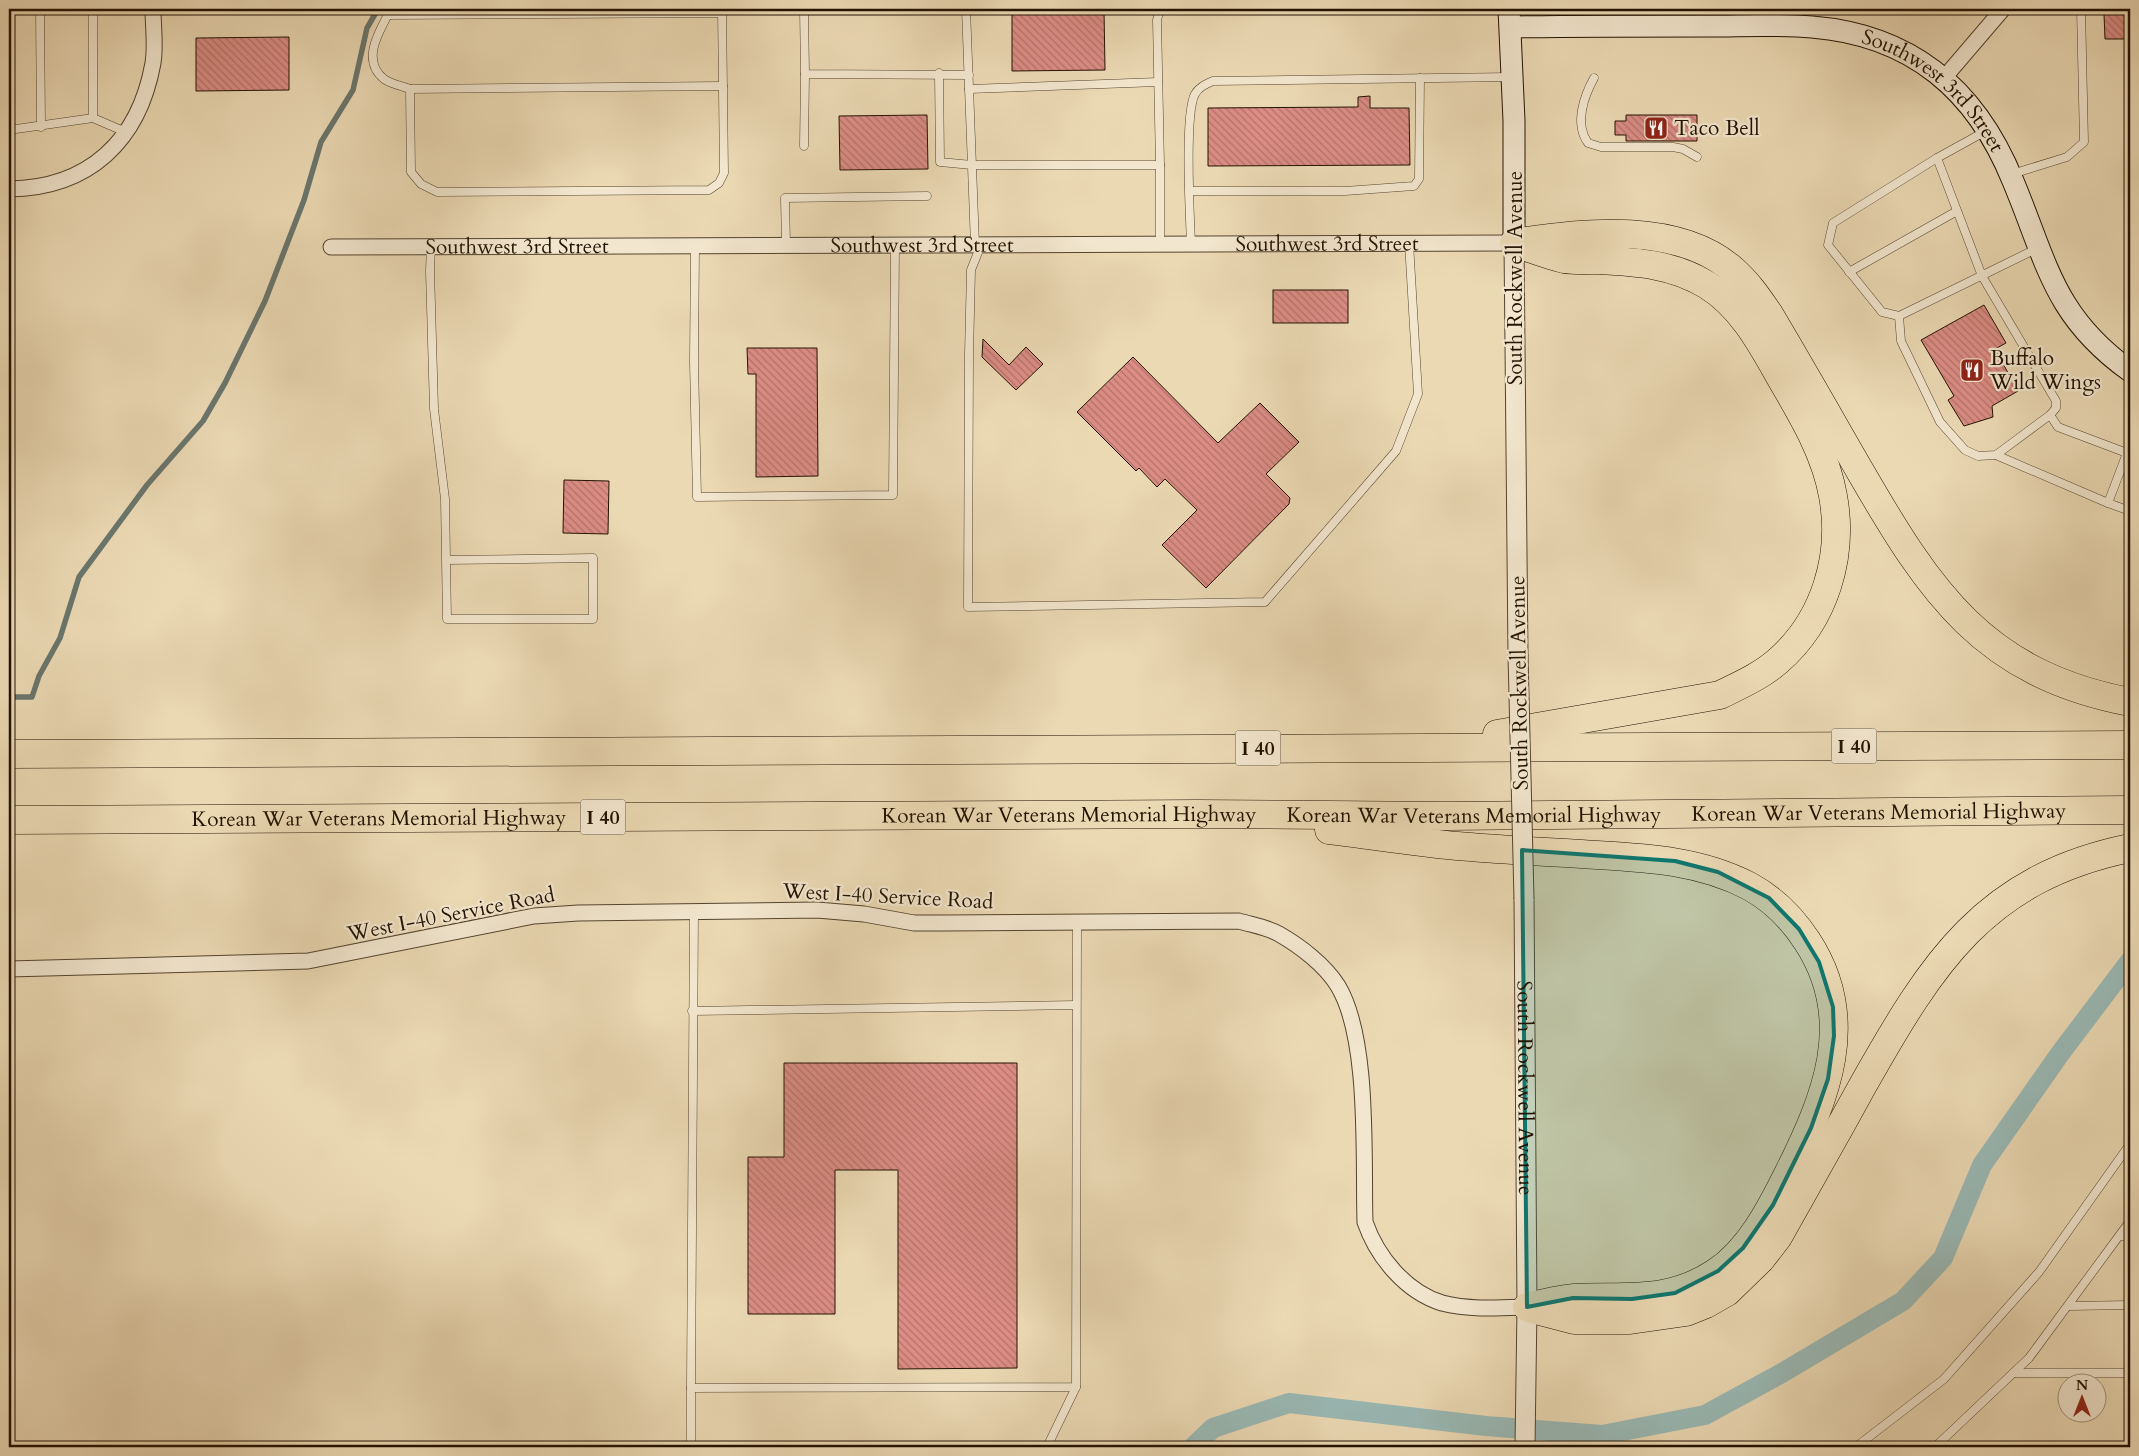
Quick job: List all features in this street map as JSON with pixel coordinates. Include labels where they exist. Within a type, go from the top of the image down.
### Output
[{"type":"highway","points":[[1514,243],[1571,234],[1657,237],[1698,249],[1716,257],[1748,284],[1769,314],[1886,515],[1929,581],[1950,606],[1976,631],[2001,651],[2034,671],[2066,685],[2130,702]]},
{"type":"highway","points":[[1416,747],[1720,695],[1750,680],[1784,655],[1806,631],[1820,605],[1830,578],[1835,549],[1834,504],[1817,445],[1763,349],[1746,322],[1726,300],[1709,286],[1689,275],[1663,266],[1637,262],[1565,260],[1514,243]]},
{"type":"highway","name":"I 40","points":[[9,754],[2130,745]]},
{"type":"highway","name":"Korean War Veterans Memorial Highway","points":[[9,820],[1198,814],[1448,816],[2130,810]]},
{"type":"highway","points":[[1198,814],[1456,846],[1675,861],[1718,872],[1750,886],[1783,910],[1803,935],[1819,962],[1832,1007],[1834,1036],[1832,1061],[1824,1095],[1811,1128],[1773,1205],[1743,1248],[1718,1271],[1674,1293],[1632,1298],[1573,1298],[1527,1307]]},
{"type":"highway","points":[[1527,1307],[1574,1320],[1630,1320],[1686,1312],[1706,1304],[1727,1292],[1761,1259],[1778,1238],[1912,1000],[1956,943],[1984,916],[2039,878],[2070,864],[2130,848]]},
{"type":"main road","name":"Southwest 3rd Street","points":[[1510,18],[1757,18],[1868,37],[1920,60],[1944,78],[1966,99],[1988,130],[2010,174],[2049,276],[2073,319],[2095,343],[2130,371]]},
{"type":"main road","name":"South Rockwell Avenue","points":[[1510,18],[1513,76],[1514,243]]},
{"type":"street","points":[[9,189],[41,187],[80,172],[113,150],[128,132],[138,114],[154,61],[153,9]]},
{"type":"street","points":[[1944,78],[2003,9]]},
{"type":"street","name":"Southwest 3rd Street","points":[[331,247],[1514,243]]},
{"type":"street","name":"South Rockwell Avenue","points":[[1514,243],[1518,655],[1524,899],[1527,1307],[1525,1446]]},
{"type":"street","name":"West I-40 Service Road","points":[[9,969],[308,962],[534,916],[817,910],[864,914],[914,923],[1239,921],[1277,933],[1312,957],[1338,986],[1348,1012],[1358,1056],[1365,1222],[1371,1240],[1390,1268],[1415,1288],[1441,1302],[1473,1308],[1527,1307]]},
{"type":"lane","points":[[40,9],[41,126]]},
{"type":"lane","points":[[93,9],[93,118]]},
{"type":"lane","points":[[804,9],[804,146]]},
{"type":"lane","points":[[966,9],[972,165],[978,245],[972,270],[969,354],[968,607],[1265,602],[1396,451],[1418,394],[1409,243]]},
{"type":"lane","points":[[1160,9],[1157,20],[1160,244]]},
{"type":"lane","points":[[2010,174],[2067,157],[2084,142],[2081,9]]},
{"type":"lane","points":[[410,90],[411,172],[421,184],[437,192],[709,190],[719,184],[724,173],[723,86],[722,11],[389,12],[371,52],[374,69],[385,80],[410,90],[723,86]]},
{"type":"lane","points":[[805,74],[939,73],[969,75]]},
{"type":"lane","points":[[939,73],[940,162],[972,165],[1160,166]]},
{"type":"lane","points":[[1191,244],[1190,114],[1196,92],[1204,84],[1213,81],[1513,76]]},
{"type":"lane","points":[[1190,191],[1345,191],[1414,186],[1420,179],[1420,78]]},
{"type":"lane","points":[[1594,78],[1582,104],[1582,132],[1588,143],[1601,147],[1673,147],[1683,149],[1697,157]]},
{"type":"lane","points":[[969,89],[1158,82]]},
{"type":"lane","points":[[9,130],[93,118],[128,132]]},
{"type":"lane","points":[[1988,130],[1937,158],[1832,223],[1828,245],[1882,312],[1899,316],[2038,248]]},
{"type":"lane","points":[[1937,158],[1982,276],[2056,401],[2056,408],[2050,415],[1996,455]]},
{"type":"lane","points":[[786,245],[785,198],[928,196]]},
{"type":"lane","points":[[1849,272],[1957,211]]},
{"type":"lane","points":[[696,246],[694,362],[697,498],[893,495],[895,245]]},
{"type":"lane","points":[[431,246],[434,408],[445,499],[446,560],[447,619],[593,619],[593,558],[446,560]]},
{"type":"lane","points":[[1899,316],[1901,341],[1940,422],[1965,450],[1978,456],[1996,455],[2130,511]]},
{"type":"lane","points":[[2050,415],[2058,427],[2128,454]]},
{"type":"lane","points":[[2108,502],[2128,454],[2130,444]]},
{"type":"lane","points":[[691,1447],[694,912]]},
{"type":"lane","points":[[1046,1447],[1076,1387],[1077,922]]},
{"type":"lane","points":[[692,1011],[1076,1006]]},
{"type":"lane","points":[[1856,1447],[1944,1379],[2039,1272],[2130,1144]]},
{"type":"lane","points":[[1935,1447],[2028,1358],[2069,1306],[2130,1221]]},
{"type":"lane","points":[[2120,1236],[2130,1236]]},
{"type":"lane","points":[[2069,1306],[2130,1305]]},
{"type":"lane","points":[[2013,1373],[2130,1373]]},
{"type":"lane","points":[[691,1388],[1076,1387]]},
{"type":"highlighted area","points":[[1522,850],[1675,861],[1718,872],[1769,898],[1799,929],[1819,962],[1833,1007],[1834,1036],[1828,1079],[1811,1128],[1773,1205],[1743,1248],[1718,1271],[1675,1293],[1632,1299],[1573,1298],[1527,1307]]},
{"type":"building","points":[[1012,9],[1104,9],[1105,70],[1012,71]]},
{"type":"building","points":[[2117,9],[2130,9],[2130,28],[2126,28],[2126,39],[2105,39],[2104,14],[2117,14]]},
{"type":"building","points":[[289,37],[289,90],[196,91],[196,38]]},
{"type":"building","points":[[1370,96],[1370,108],[1409,108],[1410,165],[1208,166],[1208,108],[1358,107],[1358,97]]},
{"type":"building","points":[[927,115],[928,169],[840,170],[839,116]]},
{"type":"building","name":"Taco Bell","points":[[1626,115],[1697,115],[1697,141],[1626,141],[1626,135],[1615,135],[1615,121],[1626,121]]},
{"type":"building","points":[[1273,290],[1348,290],[1348,323],[1273,323]]},
{"type":"building","name":"Buffalo Wild Wings","points":[[1984,305],[2006,343],[1995,349],[2018,391],[1992,406],[1993,417],[1964,426],[1948,400],[1954,396],[1921,340]]},
{"type":"building","points":[[983,339],[1009,365],[1026,347],[1043,364],[1016,390],[982,357]]},
{"type":"building","points":[[747,348],[817,348],[818,476],[756,477],[756,374],[748,374]]},
{"type":"building","points":[[1133,357],[1218,443],[1260,403],[1299,442],[1266,474],[1290,498],[1289,504],[1206,588],[1162,545],[1197,510],[1165,479],[1157,487],[1139,468],[1136,471],[1077,412]]},
{"type":"building","points":[[564,480],[609,481],[608,534],[563,533]]},
{"type":"building","points":[[784,1063],[1017,1063],[1017,1368],[898,1369],[898,1170],[835,1170],[835,1314],[748,1314],[748,1157],[784,1157]]},
{"type":"waterway","points":[[9,697],[32,697],[39,676],[60,638],[79,577],[147,485],[203,421],[225,383],[265,301],[304,200],[321,142],[353,90],[367,28],[378,9]]},
{"type":"waterway","points":[[1193,1447],[1213,1428],[1289,1403],[1486,1426],[1602,1435],[1705,1415],[1782,1373],[1903,1301],[1943,1258],[1982,1165],[2059,1055],[2130,961]]},
{"type":"place","name":"Taco Bell","points":[[1656,128]]},
{"type":"place","name":"Buffalo Wild Wings","points":[[1972,370]]}]
